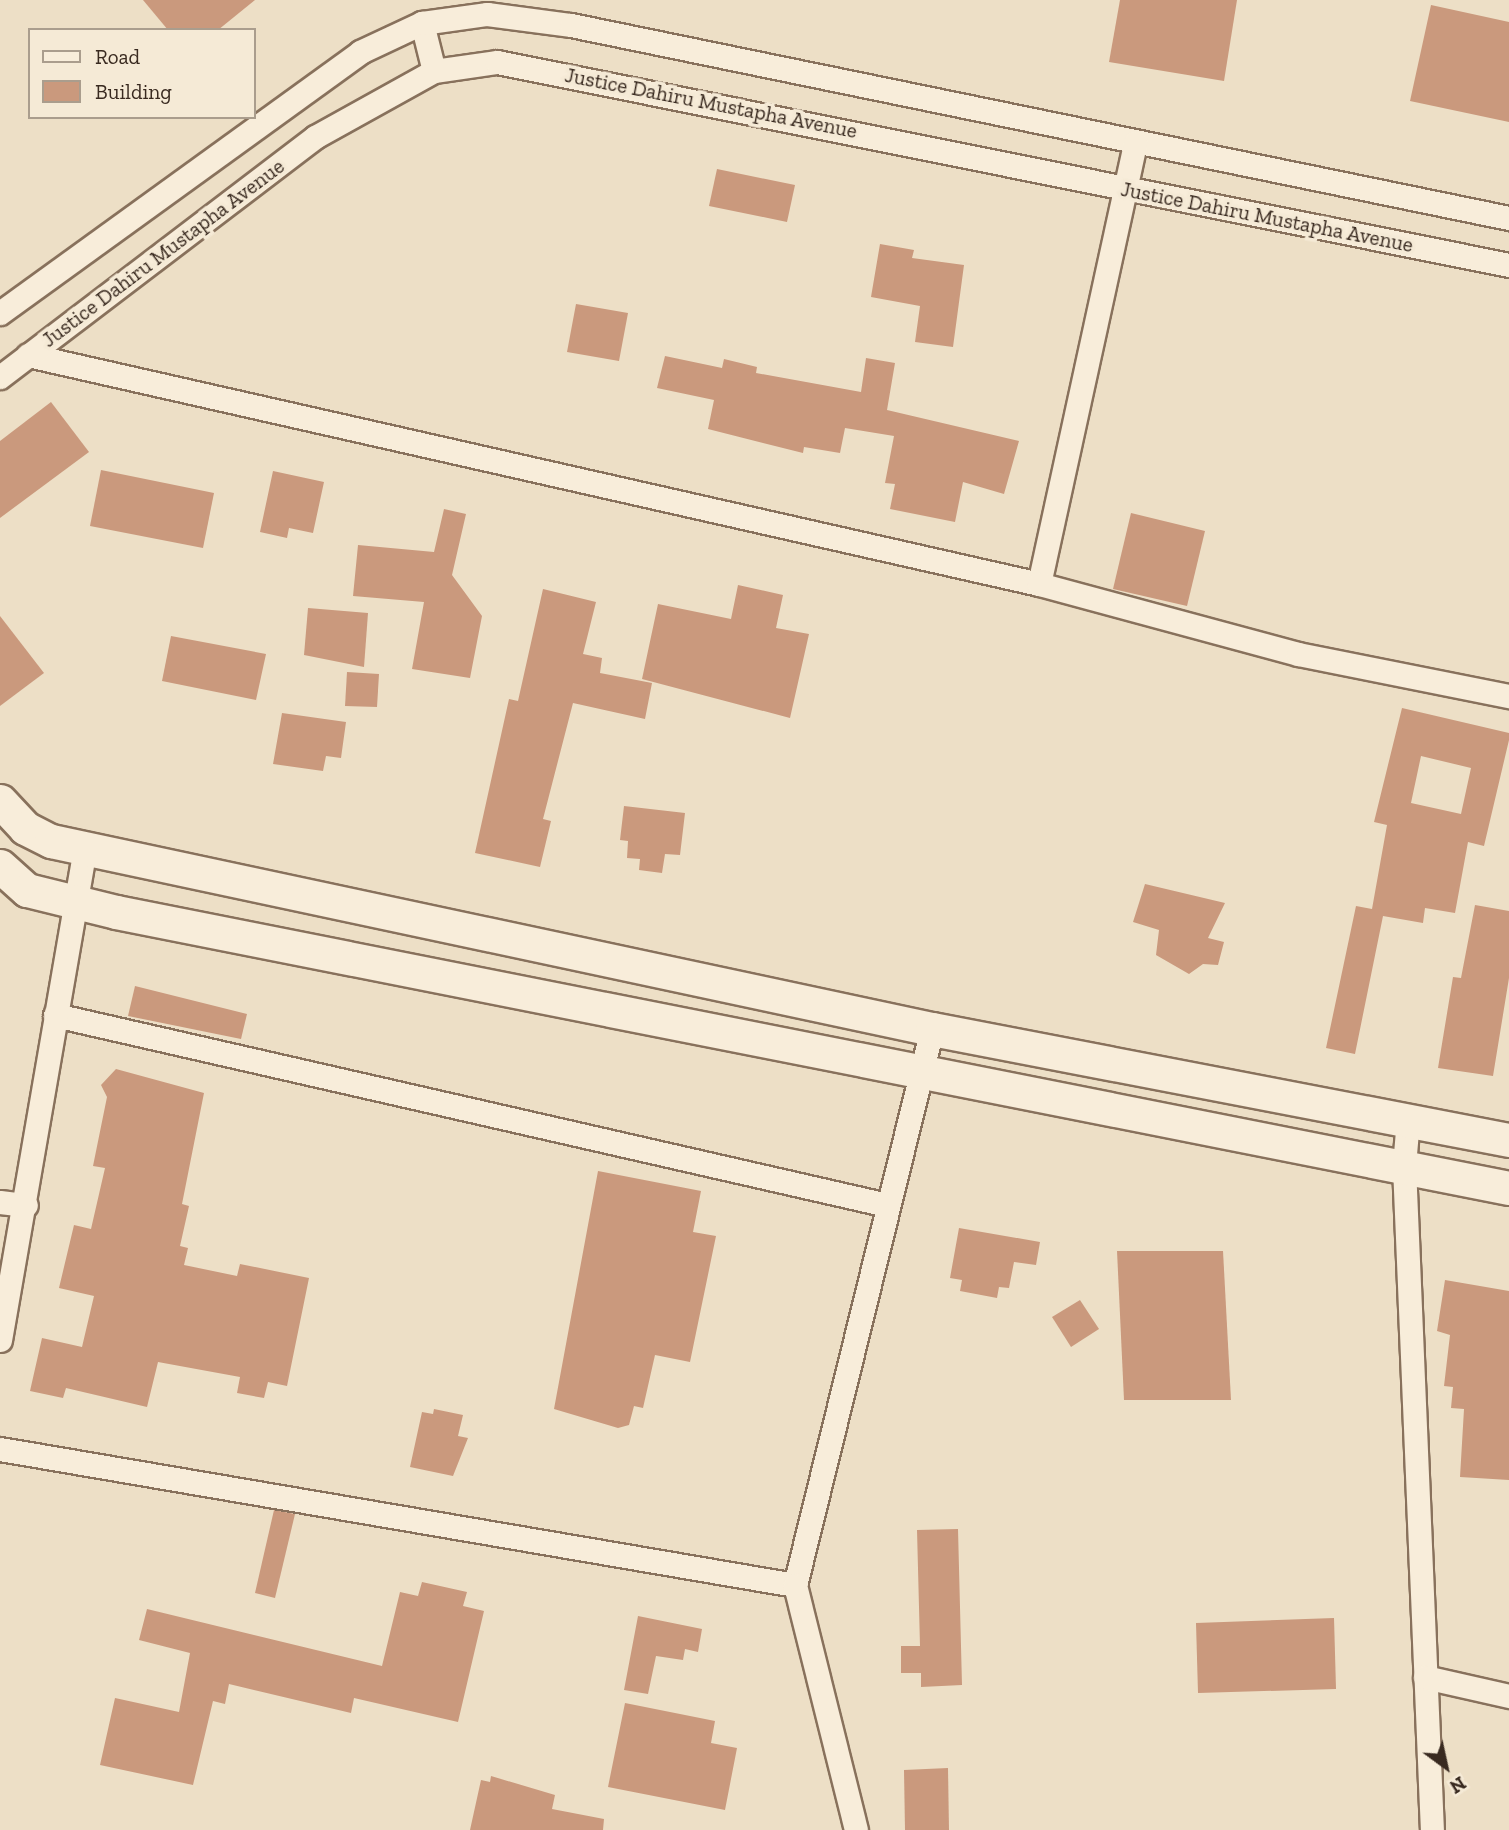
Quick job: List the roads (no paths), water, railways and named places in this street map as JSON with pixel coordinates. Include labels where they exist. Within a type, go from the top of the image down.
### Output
[{"type":"street","points":[[0,313],[295,93],[422,23],[487,14],[571,25],[1509,218]]},
{"type":"street","points":[[422,23],[434,71]]},
{"type":"street","name":"Justice Dahiru Mustapha Avenue","points":[[0,377],[314,137],[434,71],[497,62],[601,79],[1509,265]]},
{"type":"street","points":[[1040,584],[1135,142]]},
{"type":"street","points":[[28,355],[1040,584],[1298,654],[1509,696]]},
{"type":"street","points":[[0,801],[24,828],[85,849],[932,1029],[1509,1140]]},
{"type":"street","points":[[0,1340],[26,1205],[55,1015],[85,849]]},
{"type":"street","points":[[0,866],[27,890],[75,902],[918,1075],[1509,1188]]},
{"type":"street","points":[[55,1015],[887,1205]]},
{"type":"street","points":[[856,1830],[796,1585],[918,1075],[932,1029]]},
{"type":"street","points":[[1408,1119],[1404,1166],[1432,1830]]},
{"type":"street","points":[[0,1202],[26,1205]]},
{"type":"street","points":[[0,1449],[796,1585]]},
{"type":"street","points":[[1425,1677],[1509,1696]]}]
